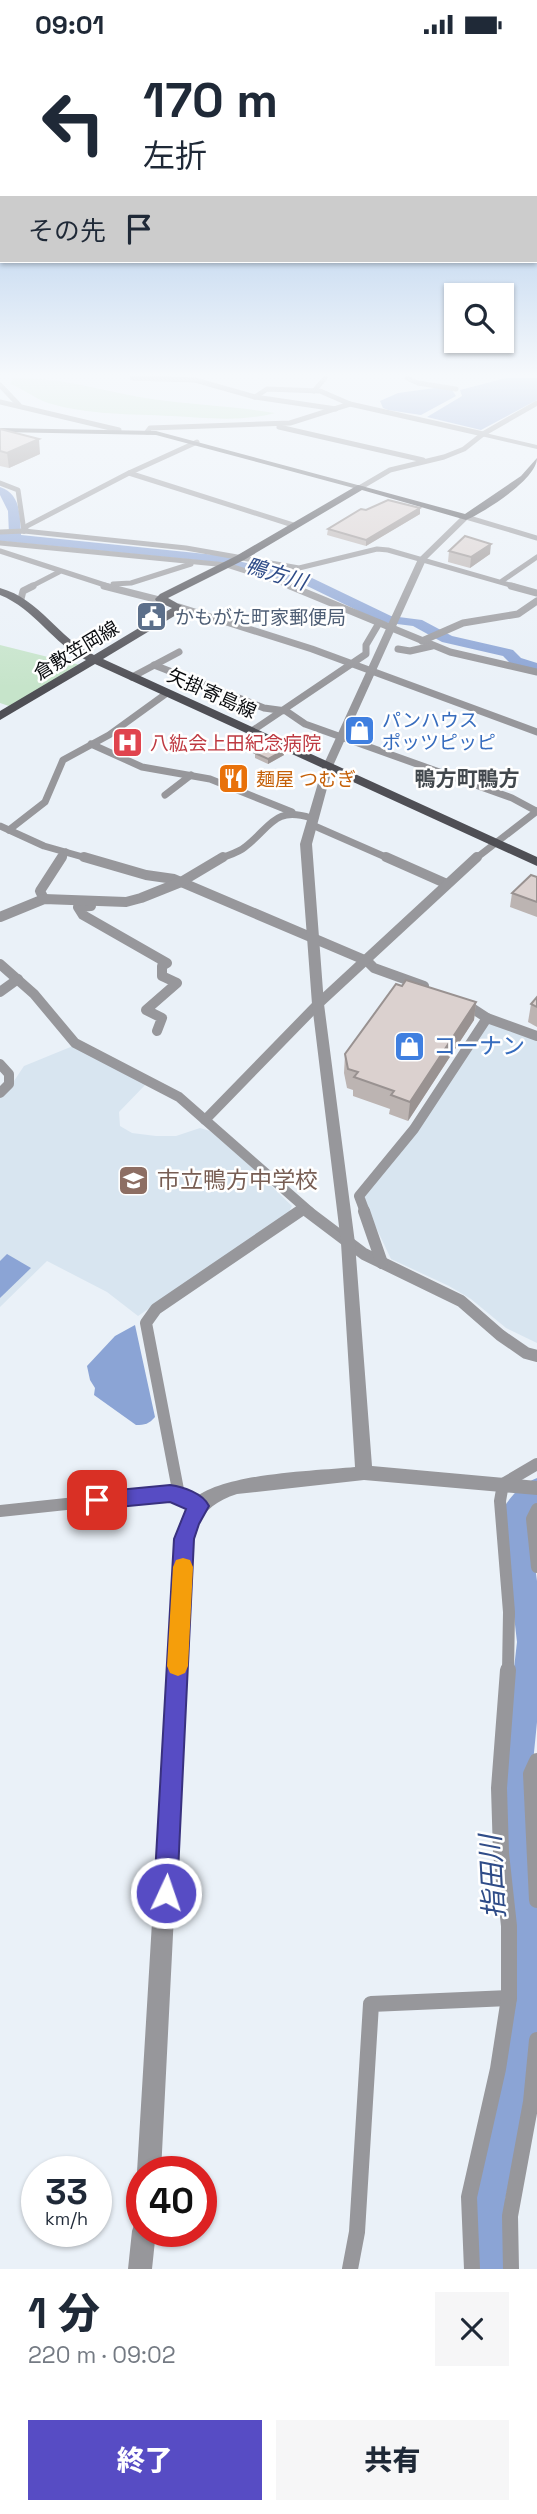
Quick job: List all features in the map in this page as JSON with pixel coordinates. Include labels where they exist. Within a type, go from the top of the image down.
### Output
[{"type":"main road","points":[[341,482],[466,517],[519,482]]},
{"type":"main road","points":[[179,607],[160,599],[227,565],[361,487]]},
{"type":"main road","name":"矢掛寄島線","points":[[0,591],[22,599],[68,644],[94,660],[537,862]]},
{"type":"main road","name":"倉敷笠岡線","points":[[0,716],[179,607]]},
{"type":"street","points":[[23,531],[27,526],[112,482]]},
{"type":"street","points":[[156,482],[293,525]]},
{"type":"street","points":[[361,487],[370,482]]},
{"type":"street","points":[[0,483],[18,491],[23,531]]},
{"type":"street","points":[[364,1473],[348,1243],[318,1004],[305,862],[310,821],[328,766],[422,559],[466,517],[537,538]]},
{"type":"street","points":[[3,532],[23,531],[241,557],[299,568],[377,549],[422,559],[537,593]]},
{"type":"street","points":[[0,543],[227,565],[294,587],[432,646],[469,658],[537,672]]},
{"type":"street","points":[[0,551],[59,572],[163,601]]},
{"type":"street","points":[[502,581],[537,557]]},
{"type":"street","points":[[103,585],[131,583],[205,562]]},
{"type":"street","points":[[22,599],[23,591],[59,572]]},
{"type":"street","points":[[422,641],[463,623],[518,614],[537,601]]},
{"type":"street","points":[[179,607],[281,638],[537,732]]},
{"type":"street","points":[[252,731],[366,653],[366,645],[379,623]]},
{"type":"street","points":[[398,649],[410,651],[432,646]]},
{"type":"street","points":[[132,677],[178,652]]},
{"type":"street","points":[[153,665],[231,697],[264,708],[283,710],[305,724],[512,798],[537,811],[494,842],[318,1004],[205,1121]]},
{"type":"street","points":[[4,828],[45,802],[63,760],[109,735],[125,720],[167,693]]},
{"type":"street","points":[[91,744],[142,767],[209,779],[293,812],[447,884]]},
{"type":"street","points":[[165,795],[191,775]]},
{"type":"street","points":[[0,917],[44,899],[126,902],[181,882],[221,858],[243,849],[268,823],[293,812]]},
{"type":"street","points":[[4,828],[44,846],[146,875],[181,882],[253,910],[312,939],[367,961],[374,968],[433,989]]},
{"type":"street","points":[[44,899],[40,891],[66,852]]},
{"type":"street","points":[[126,902],[120,908],[81,905],[78,908],[83,915],[167,963],[162,966],[162,976],[177,983],[146,1010],[163,1019],[157,1031]]},
{"type":"street","points":[[0,964],[39,1000],[75,1043],[179,1097],[304,1208],[348,1243],[382,1263],[460,1301],[500,1335],[526,1353],[537,1356]]},
{"type":"street","points":[[0,992],[18,979]]},
{"type":"street","points":[[457,998],[487,1018],[537,1036]]},
{"type":"street","points":[[382,1263],[359,1196],[414,1129],[487,1018]]},
{"type":"street","points":[[0,1064],[9,1074],[9,1084],[0,1093]]},
{"type":"street","points":[[179,1495],[146,1323],[156,1309],[304,1208]]},
{"type":"street","points":[[472,2269],[469,2197],[498,2069],[509,1998],[509,1926],[501,1853],[499,1788],[508,1672],[509,1612],[500,1501],[503,1485],[537,1464]]},
{"type":"street","points":[[150,2156],[184,1539],[189,1521],[199,1506],[216,1493],[237,1487],[364,1473],[537,1488]]},
{"type":"street","points":[[0,1511],[170,1493],[199,1506]]},
{"type":"street","points":[[537,1509],[532,1520],[537,1567]]},
{"type":"street","points":[[537,1761],[531,1774],[537,1900]]},
{"type":"street","points":[[350,2269],[357,2232],[371,2004],[509,1998]]},
{"type":"street","points":[[511,2269],[510,2216],[531,2102],[537,2040]]},
{"type":"street","points":[[140,2269],[142,2247]]},
{"type":"shaded area","points":[[493,1023],[537,1039],[537,1343],[506,1328],[471,1299],[449,1286],[391,1259],[362,1198],[485,1025]]},
{"type":"shaded area","name":"市立鴨方中学校","points":[[73,1046],[147,1083],[119,1112],[120,1126],[132,1133],[156,1136],[176,1136],[200,1128],[210,1131],[292,1206],[289,1212],[138,1316],[107,1292],[47,1261],[0,1307],[0,1093],[12,1084],[24,1066]]},
{"type":"green space","points":[[0,645],[80,665],[12,707],[0,703]]},
{"type":"water","points":[[7,1254],[31,1268],[0,1298],[0,1261]]},
{"type":"water","points":[[135,1325],[155,1417],[149,1423],[139,1425],[94,1395],[95,1388],[87,1366],[115,1336]]},
{"type":"building","points":[[388,500],[420,508],[366,540],[328,529],[361,509],[366,510]]},
{"type":"building","points":[[465,536],[491,544],[471,557],[449,551]]},
{"type":"building","points":[[360,719],[370,723],[358,732],[352,730]]},
{"type":"building","points":[[271,744],[284,750],[268,759],[255,753]]},
{"type":"building","points":[[531,875],[537,877],[537,902],[512,893]]},
{"type":"building","name":"コーナン","points":[[406,980],[476,1002],[410,1102],[391,1095],[394,1091],[354,1077],[358,1072],[348,1069],[345,1054],[396,984],[402,986]]},
{"type":"waterway","points":[[0,490],[12,504],[15,538]]},
{"type":"waterway","name":"鴨方川","points":[[0,537],[231,560],[233,564],[307,581],[386,619],[417,623],[447,639],[508,653],[516,661],[537,668]]},
{"type":"waterway","name":"指田川","points":[[492,2269],[487,2201],[527,2020],[526,1918],[516,1783],[531,1642],[515,1511],[537,1489]]},
{"type":"slow traffic","points":[[178,1666],[183,1567]]},
{"type":"place","name":"かもがた町家郵便局","points":[[152,617]]},
{"type":"place","name":"パンハウス ポッツピッピ","points":[[359,731]]},
{"type":"place","name":"八紘会上田紀念病院","points":[[127,743]]},
{"type":"place","name":"麺屋 つむぎ","points":[[233,779]]},
{"type":"place","name":"コーナン","points":[[410,1046]]},
{"type":"place","name":"市立鴨方中学校","points":[[134,1180]]},
{"type":"district","name":"鴨方町鴨方","points":[[467,779]]},
{"type":"route","points":[[97,1500],[170,1493],[199,1506],[189,1521],[184,1539],[166,1893]]}]
